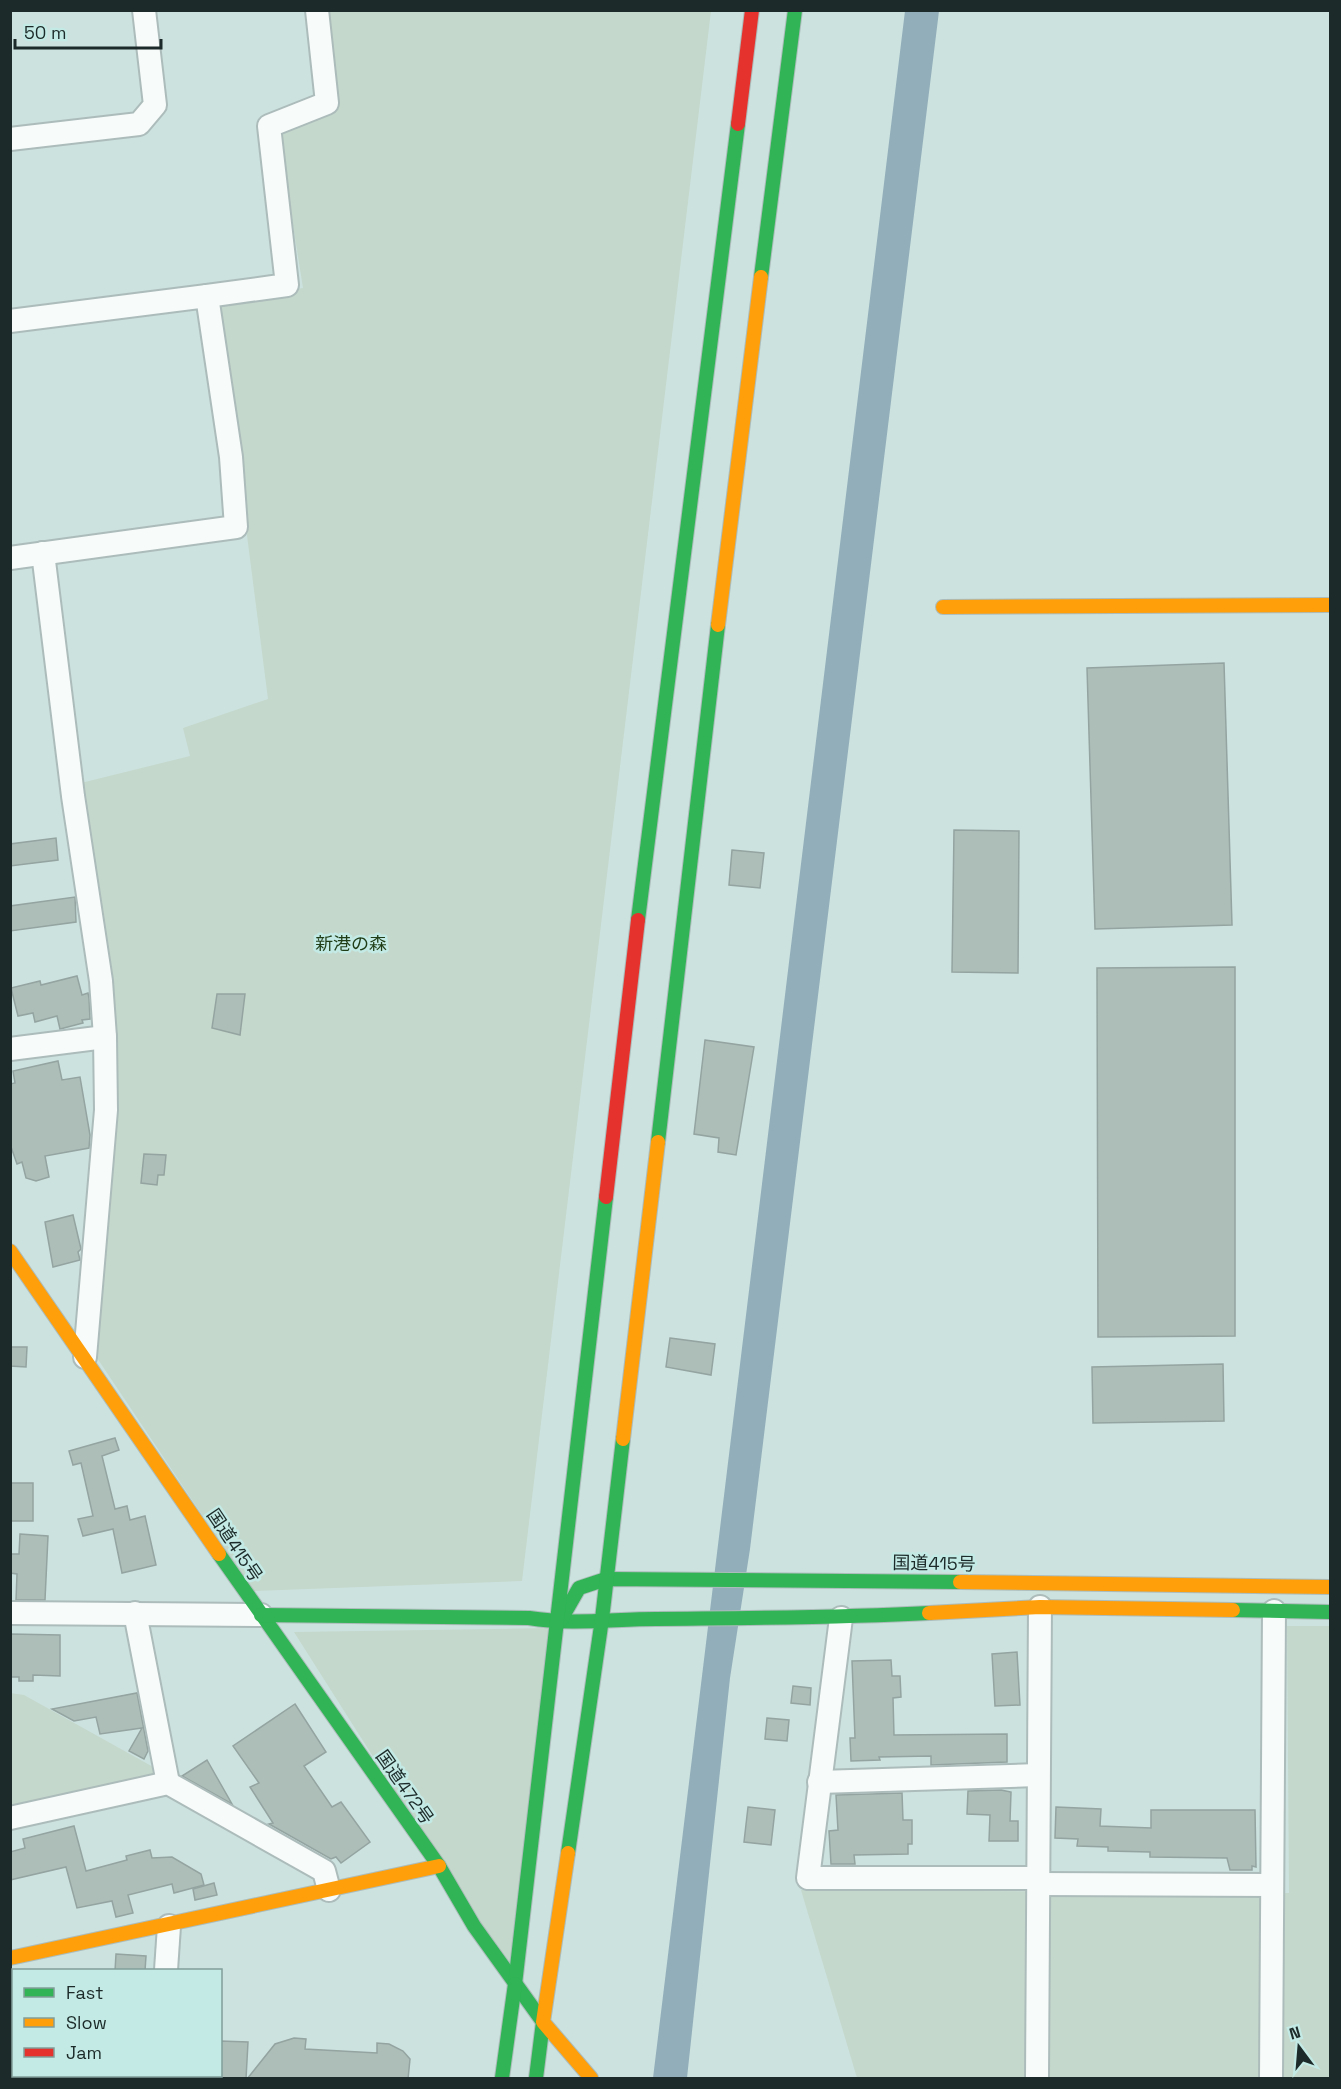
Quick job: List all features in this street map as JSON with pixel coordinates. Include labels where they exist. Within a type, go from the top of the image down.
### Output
[{"type":"main road","points":[[502,2079],[559,1623],[637,925],[752,10]]},
{"type":"main road","points":[[536,2079],[602,1619],[685,928],[737,462],[795,10]]},
{"type":"main road","points":[[942,607],[1330,605]]},
{"type":"main road","name":"国道415号","points":[[10,1251],[261,1615]]},
{"type":"main road","name":"国道415号","points":[[559,1623],[579,1588],[606,1579],[760,1578],[1330,1587]]},
{"type":"main road","points":[[261,1615],[530,1618],[559,1623],[602,1619],[841,1618],[1040,1607],[1330,1612]]},
{"type":"main road","name":"国道472号","points":[[261,1615],[439,1866],[474,1926],[515,1984],[543,2022],[591,2079]]},
{"type":"main road","points":[[10,1958],[169,1926],[439,1866]]},
{"type":"street","points":[[10,139],[139,124],[155,105],[144,10]]},
{"type":"street","points":[[10,321],[287,285],[269,126],[327,103],[317,10]]},
{"type":"street","points":[[10,558],[236,527],[231,457],[207,296]]},
{"type":"street","points":[[43,553],[73,796],[101,981],[105,1037],[106,1110],[85,1357]]},
{"type":"street","points":[[10,1049],[105,1037]]},
{"type":"street","points":[[1037,2079],[1040,1607]]},
{"type":"street","points":[[1271,2079],[1274,1611]]},
{"type":"street","points":[[10,1613],[261,1615]]},
{"type":"street","points":[[135,1613],[168,1783]]},
{"type":"street","points":[[841,1618],[808,1878],[1271,1885]]},
{"type":"street","points":[[819,1782],[1038,1775]]},
{"type":"street","points":[[10,1818],[168,1783],[324,1871],[329,1890]]},
{"type":"street","points":[[166,1969],[169,1926]]},
{"type":"green space","name":"新港の森","points":[[327,11],[711,11],[522,1581],[253,1591],[89,1346],[119,1105],[103,944],[81,783],[190,756],[183,728],[268,699],[217,302],[303,288],[278,131],[337,107]]},
{"type":"green space","points":[[1287,1626],[1330,1626],[1330,2078],[857,2078],[801,1890],[1289,1893]]},
{"type":"green space","points":[[550,1628],[509,1971],[294,1632]]},
{"type":"green space","points":[[10,1693],[24,1695],[155,1768],[154,1777],[11,1806]]},
{"type":"water","points":[[905,11],[939,11],[750,1549],[730,1678],[687,2078],[653,2078]]},
{"type":"building","points":[[1224,663],[1232,925],[1095,929],[1087,668]]},
{"type":"building","points":[[954,830],[1019,831],[1018,973],[952,972]]},
{"type":"building","points":[[56,838],[58,860],[10,866],[10,844]]},
{"type":"building","points":[[732,850],[764,853],[760,888],[729,885]]},
{"type":"building","points":[[75,897],[76,922],[10,931],[10,906]]},
{"type":"building","points":[[1235,967],[1235,1336],[1098,1337],[1097,968]]},
{"type":"building","points":[[77,976],[82,995],[88,993],[90,1019],[60,1029],[57,1016],[35,1022],[33,1013],[18,1016],[11,988],[40,981],[41,985]]},
{"type":"building","points":[[217,994],[245,994],[240,1035],[212,1028]]},
{"type":"building","points":[[705,1040],[754,1047],[736,1155],[718,1152],[719,1138],[694,1134]]},
{"type":"building","points":[[58,1061],[62,1080],[80,1077],[90,1135],[89,1148],[45,1156],[49,1177],[36,1181],[26,1178],[22,1162],[17,1164],[10,1144],[10,1084],[15,1083],[13,1071]]},
{"type":"building","points":[[144,1154],[166,1155],[164,1175],[158,1175],[157,1185],[141,1183]]},
{"type":"building","points":[[73,1215],[81,1249],[78,1252],[80,1260],[53,1267],[45,1222]]},
{"type":"building","points":[[670,1338],[715,1344],[711,1375],[666,1367]]},
{"type":"building","points":[[10,1347],[27,1347],[26,1367],[10,1366]]},
{"type":"building","points":[[1223,1364],[1224,1421],[1093,1423],[1092,1367]]},
{"type":"building","points":[[115,1438],[119,1450],[102,1456],[115,1509],[127,1506],[130,1520],[145,1516],[156,1565],[122,1573],[113,1529],[83,1536],[78,1519],[93,1516],[81,1463],[73,1465],[69,1451]]},
{"type":"building","points":[[10,1483],[33,1483],[33,1521],[10,1521]]},
{"type":"building","points":[[20,1534],[48,1536],[45,1600],[16,1600],[17,1574],[10,1573],[10,1554],[19,1554]]},
{"type":"building","points":[[10,1634],[60,1635],[60,1676],[33,1675],[33,1681],[19,1681],[19,1677],[10,1677]]},
{"type":"building","points":[[1017,1652],[1020,1705],[995,1706],[992,1654]]},
{"type":"building","points":[[891,1660],[892,1676],[900,1676],[901,1697],[893,1698],[894,1735],[1007,1734],[1007,1762],[931,1765],[931,1756],[879,1757],[880,1760],[851,1761],[850,1738],[855,1738],[852,1661]]},
{"type":"building","points":[[793,1686],[811,1688],[810,1705],[791,1703]]},
{"type":"building","points":[[137,1693],[148,1751],[144,1759],[129,1751],[142,1728],[100,1734],[96,1717],[74,1721],[52,1709]]},
{"type":"building","points":[[295,1704],[326,1752],[304,1766],[332,1807],[341,1802],[370,1842],[341,1863],[336,1857],[331,1859],[269,1824],[273,1823],[250,1787],[259,1783],[233,1746]]},
{"type":"building","points":[[767,1718],[789,1720],[787,1741],[765,1739]]},
{"type":"building","points":[[207,1760],[232,1804],[182,1776]]},
{"type":"building","points":[[968,1791],[1011,1792],[1010,1821],[1018,1821],[1018,1841],[989,1841],[990,1815],[967,1814]]},
{"type":"building","points":[[902,1793],[903,1820],[912,1820],[912,1844],[908,1844],[908,1854],[854,1855],[855,1864],[831,1864],[829,1831],[838,1830],[836,1795]]},
{"type":"building","points":[[748,1807],[775,1810],[771,1845],[744,1842]]},
{"type":"building","points":[[1056,1807],[1101,1809],[1100,1826],[1151,1828],[1151,1810],[1255,1810],[1256,1867],[1252,1866],[1252,1870],[1230,1870],[1227,1858],[1150,1857],[1150,1852],[1108,1851],[1108,1847],[1077,1846],[1078,1839],[1055,1838]]},
{"type":"building","points":[[74,1826],[86,1871],[127,1860],[126,1856],[150,1850],[152,1858],[172,1857],[201,1874],[204,1885],[174,1893],[172,1884],[128,1895],[133,1913],[116,1917],[112,1901],[77,1908],[66,1867],[10,1880],[10,1852],[25,1848],[23,1839]]},
{"type":"building","points":[[214,1883],[217,1895],[195,1900],[193,1889]]},
{"type":"building","points":[[116,1954],[146,1956],[145,1969],[115,1969]]},
{"type":"building","points":[[294,2038],[306,2039],[305,2049],[377,2053],[377,2043],[389,2044],[403,2051],[410,2059],[408,2079],[247,2079],[275,2044]]},
{"type":"building","points":[[222,2041],[248,2042],[246,2079],[220,2079],[222,2077]]},
{"type":"traffic: fast","points":[[761,277],[795,10]]},
{"type":"traffic: fast","points":[[638,920],[738,124]]},
{"type":"traffic: fast","points":[[658,1142],[718,625]]},
{"type":"traffic: fast","points":[[515,1984],[606,1197]]},
{"type":"traffic: fast","points":[[568,1853],[602,1619],[623,1439]]},
{"type":"traffic: fast","points":[[219,1554],[439,1866],[474,1926],[543,2022],[536,2078]]},
{"type":"traffic: fast","points":[[559,1623],[579,1588],[606,1579],[960,1582]]},
{"type":"traffic: fast","points":[[1233,1610],[1330,1612]]},
{"type":"traffic: fast","points":[[261,1615],[529,1618],[576,1621],[929,1613]]},
{"type":"traffic: fast","points":[[502,2078],[515,1984]]},
{"type":"traffic: slow","points":[[718,625],[761,277]]},
{"type":"traffic: slow","points":[[943,607],[1330,605]]},
{"type":"traffic: slow","points":[[623,1439],[658,1142]]},
{"type":"traffic: slow","points":[[10,1251],[219,1554]]},
{"type":"traffic: slow","points":[[960,1582],[1330,1587]]},
{"type":"traffic: slow","points":[[929,1613],[1040,1607],[1233,1610]]},
{"type":"traffic: slow","points":[[568,1853],[543,2022],[591,2078]]},
{"type":"traffic: slow","points":[[10,1958],[439,1866]]},
{"type":"traffic: jam","points":[[738,124],[752,10]]},
{"type":"traffic: jam","points":[[606,1197],[638,920]]}]
